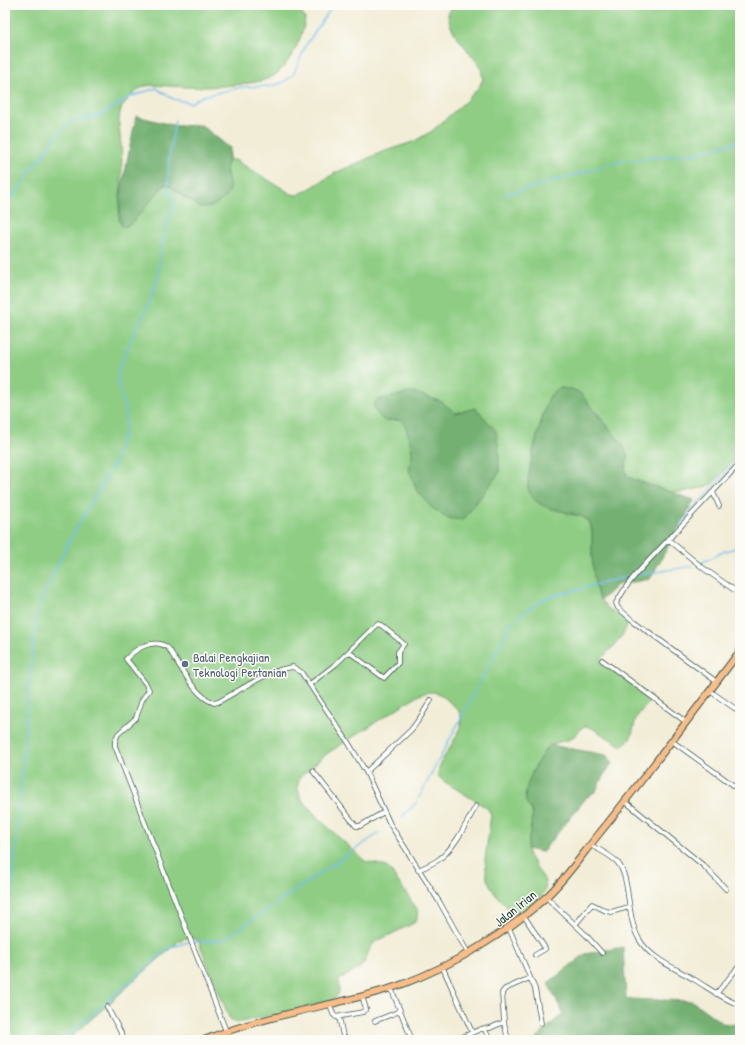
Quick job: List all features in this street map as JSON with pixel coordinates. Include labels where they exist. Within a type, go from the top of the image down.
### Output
[{"type":"main road","name":"Jalan Irian","points":[[204,1040],[244,1025],[392,988],[419,977],[468,953],[509,928],[558,885],[626,802],[740,652]]},
{"type":"street","points":[[717,682],[645,630],[618,608],[616,603],[636,575],[740,464]]},
{"type":"street","points":[[713,492],[719,506]]},
{"type":"street","points":[[668,540],[703,568],[740,594]]},
{"type":"street","points":[[310,684],[336,664],[373,627],[378,624],[384,627],[404,644],[398,652],[398,663],[384,678],[349,652]]},
{"type":"street","points":[[226,1031],[115,746],[116,737],[136,718],[142,700],[149,690],[126,659],[140,647],[158,643],[170,650],[198,691],[214,703],[265,677],[290,667],[301,672],[345,736],[366,772],[384,812],[418,870],[440,903],[468,953]]},
{"type":"street","points":[[602,660],[686,722]]},
{"type":"street","points":[[710,691],[740,712]]},
{"type":"street","points":[[366,772],[411,730],[431,700]]},
{"type":"street","points":[[672,741],[740,790]]},
{"type":"street","points":[[313,771],[356,826],[360,826],[384,812]]},
{"type":"street","points":[[626,802],[704,866],[726,889]]},
{"type":"street","points":[[418,870],[432,864],[443,856],[457,838],[476,806]]},
{"type":"street","points":[[590,845],[612,858],[617,862],[622,870],[625,878],[633,927],[638,938],[648,951],[716,994],[740,1005]]},
{"type":"street","points":[[546,897],[576,925],[602,953]]},
{"type":"street","points":[[576,925],[593,904],[611,912],[629,907]]},
{"type":"street","points":[[524,916],[545,948],[535,955]]},
{"type":"street","points":[[509,928],[535,989],[541,1023]]},
{"type":"street","points":[[716,994],[740,965]]},
{"type":"street","points":[[442,966],[472,1032]]},
{"type":"street","points":[[508,1040],[504,1022],[503,991],[530,978]]},
{"type":"street","points":[[392,988],[412,1040]]},
{"type":"street","points":[[330,1004],[333,1014],[339,1017],[364,1011],[366,1009],[362,996]]},
{"type":"street","points":[[107,1007],[125,1040]]},
{"type":"street","points":[[375,1021],[400,1011]]},
{"type":"street","points":[[339,1017],[343,1036],[348,1040]]},
{"type":"street","points":[[455,1040],[472,1032],[484,1028],[490,1028],[504,1022]]},
{"type":"street","points":[[484,1028],[490,1040]]},
{"type":"green space","points":[[5,5],[295,5],[305,18],[302,34],[294,51],[284,67],[272,77],[265,80],[243,84],[218,86],[195,87],[148,85],[139,89],[125,103],[121,109],[119,118],[122,161],[119,209],[152,199],[163,186],[167,184],[186,199],[229,182],[227,168],[229,160],[235,160],[291,194],[297,195],[335,173],[382,152],[413,142],[432,131],[467,100],[479,87],[483,79],[480,67],[456,35],[449,21],[448,14],[451,9],[461,5],[740,5],[740,454],[713,483],[706,487],[682,492],[671,492],[635,480],[627,476],[625,470],[628,456],[622,444],[595,410],[572,389],[559,388],[550,396],[544,411],[532,455],[528,488],[568,514],[582,516],[590,524],[597,594],[606,607],[623,618],[627,623],[621,638],[601,659],[600,662],[651,698],[648,704],[637,716],[631,737],[623,746],[590,727],[584,726],[572,738],[552,744],[545,749],[526,801],[533,813],[527,849],[529,856],[544,879],[546,887],[541,897],[524,910],[517,913],[511,911],[495,894],[487,879],[485,860],[491,814],[487,808],[438,776],[442,761],[457,734],[461,717],[458,710],[442,696],[435,692],[428,692],[415,697],[325,755],[301,776],[298,783],[298,789],[301,798],[319,819],[365,861],[384,866],[390,870],[417,909],[418,915],[414,923],[375,942],[370,948],[361,967],[339,980],[338,994],[331,1001],[237,1023],[233,1022],[229,1017],[198,940],[186,938],[179,941],[68,1040],[5,1040]]},
{"type":"green space","points":[[136,116],[176,126],[201,125],[230,148],[226,172],[230,191],[225,198],[211,207],[199,207],[167,184],[163,186],[134,221],[125,227],[121,225],[119,218],[120,197]]},
{"type":"green space","points":[[559,388],[572,389],[580,393],[622,444],[628,456],[625,470],[627,476],[694,500],[650,579],[617,585],[601,600],[594,576],[592,533],[590,523],[580,516],[548,508],[534,499],[528,489],[532,456],[547,402],[550,396]]},
{"type":"green space","points":[[413,392],[442,402],[455,413],[476,408],[496,431],[499,451],[499,473],[463,520],[446,518],[430,506],[416,489],[409,469],[412,453],[405,425],[400,420],[384,421],[373,406],[377,400]]},
{"type":"green space","points":[[550,745],[606,755],[613,762],[603,776],[596,791],[587,797],[542,852],[527,849],[532,825],[532,815],[525,795],[529,780],[537,763]]},
{"type":"green space","points":[[623,947],[626,999],[692,1001],[722,1023],[740,1025],[740,1040],[535,1040],[563,1013],[548,983],[585,954]]},
{"type":"waterway","points":[[5,202],[8,204],[59,132],[72,121],[101,115],[130,97],[156,88],[173,99],[190,103],[203,96],[242,87],[271,86],[282,83],[293,75],[306,45],[333,5]]},
{"type":"waterway","points":[[5,910],[12,895],[37,611],[68,543],[115,462],[125,428],[126,410],[118,384],[119,368],[134,333],[148,306],[157,282],[162,244],[168,219],[175,204],[168,189],[169,158],[175,120]]},
{"type":"waterway","points":[[504,195],[623,161],[693,154],[740,141]]},
{"type":"waterway","points":[[5,207],[8,204]]},
{"type":"waterway","points":[[680,524],[740,457]]},
{"type":"waterway","points":[[699,564],[725,551],[740,547]]},
{"type":"waterway","points":[[637,575],[693,566]]},
{"type":"waterway","points":[[402,817],[416,803],[507,631],[507,625],[514,622],[523,613],[545,598],[633,575]]},
{"type":"waterway","points":[[63,1040],[169,948],[188,942],[223,940],[379,833]]},
{"type":"place","name":"Balai Pengkajian Teknologi Pertanian","points":[[185,664]]}]
